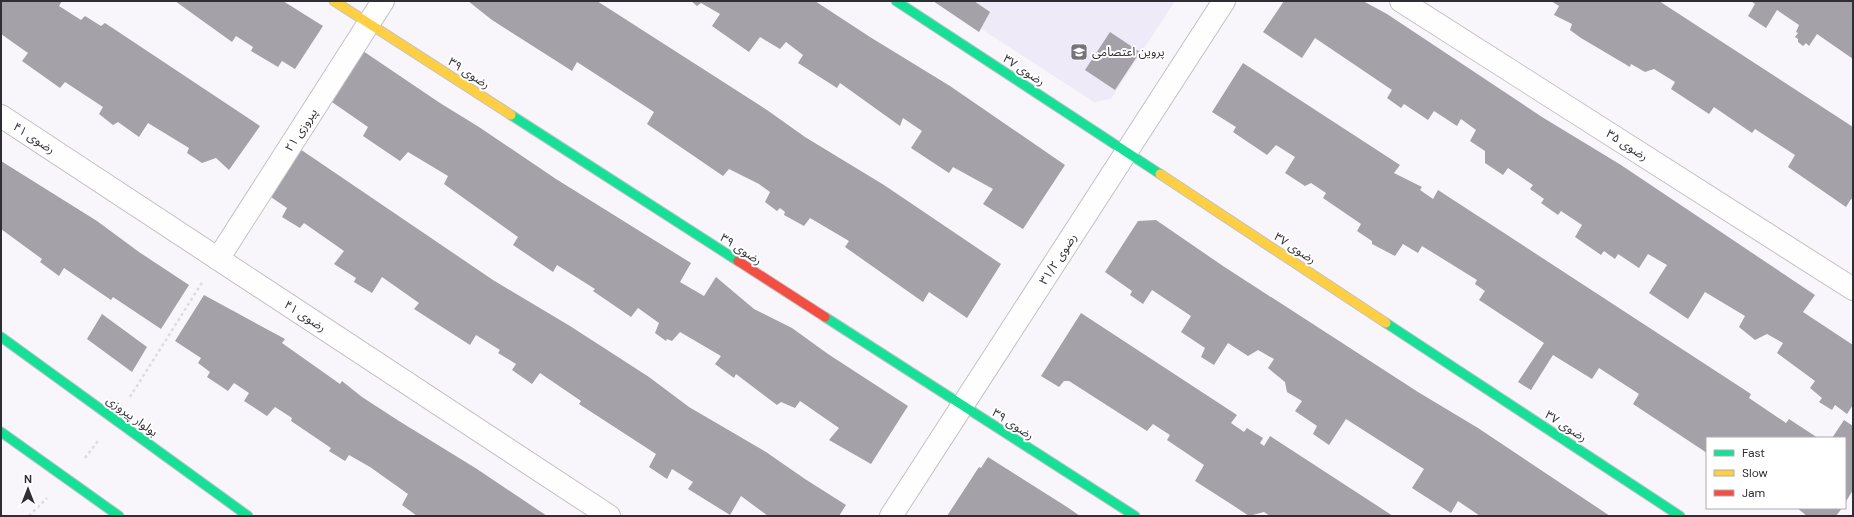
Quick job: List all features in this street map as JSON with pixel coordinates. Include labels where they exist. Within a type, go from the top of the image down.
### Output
[{"type":"street","name":"رضوی ۳۹","points":[[334,1],[1135,516]]},
{"type":"street","name":"پیروزی ۲۱","points":[[218,258],[384,1]]},
{"type":"street","name":"رضوی ۳۷","points":[[896,1],[1680,516]]},
{"type":"street","name":"رضوی ۳۱/۲","points":[[891,516],[1224,1]]},
{"type":"street","name":"رضوی ۳۵","points":[[1402,1],[1853,289]]},
{"type":"street","name":"رضوی ۴۱","points":[[1,116],[609,516]]},
{"type":"street","name":"بولوار پیروزی","points":[[1,337],[248,516]]},
{"type":"street","points":[[1,432],[119,516]]},
{"type":"path","points":[[29,516],[68,479],[116,419],[218,258]]},
{"type":"shaded area","name":"پروین اعتصامی","points":[[938,1],[1175,1],[1111,99],[1094,102]]},
{"type":"building","points":[[1,1],[62,1],[59,6],[81,20],[85,16],[101,26],[105,23],[260,126],[229,170],[216,158],[202,163],[187,153],[189,148],[148,123],[139,137],[118,122],[113,125],[99,114],[103,107],[65,82],[60,88],[22,61],[28,53],[1,34]]},
{"type":"building","points":[[175,1],[283,1],[323,26],[295,69],[282,61],[278,67],[251,51],[253,47],[236,36],[232,42]]},
{"type":"building","points":[[468,1],[597,1],[767,110],[805,137],[884,185],[1001,264],[967,318],[929,292],[923,302],[845,247],[849,241],[810,218],[804,226],[784,215],[785,212],[780,208],[777,211],[765,202],[770,192],[759,184],[729,169],[723,176],[647,124],[654,112],[577,62],[572,71],[492,20]]},
{"type":"building","points":[[691,1],[815,1],[950,86],[1065,165],[1023,229],[983,204],[993,189],[953,167],[949,173],[911,148],[922,131],[903,118],[900,126],[840,83],[837,88],[798,63],[803,55],[786,42],[780,49],[760,37],[749,52],[712,26],[720,14],[701,3],[697,6]]},
{"type":"building","points":[[933,1],[974,1],[990,12],[979,32]]},
{"type":"building","points":[[1284,1],[1363,1],[1387,14],[1542,117],[1621,165],[1815,295],[1803,312],[1853,345],[1853,405],[1847,414],[1835,405],[1832,410],[1819,402],[1822,398],[1810,388],[1815,381],[1777,353],[1783,343],[1767,334],[1755,340],[1739,327],[1745,316],[1705,292],[1688,319],[1649,293],[1667,265],[1648,254],[1639,268],[1618,254],[1615,259],[1604,251],[1601,255],[1575,237],[1582,225],[1561,211],[1558,215],[1541,203],[1544,199],[1530,189],[1533,185],[1508,168],[1503,175],[1485,163],[1485,151],[1470,141],[1476,130],[1461,119],[1457,126],[1434,111],[1428,120],[1404,104],[1401,108],[1387,98],[1392,90],[1315,38],[1302,58],[1263,32]]},
{"type":"building","points":[[1551,1],[1659,1],[1853,127],[1853,200],[1851,199],[1846,207],[1788,167],[1795,155],[1755,129],[1752,133],[1714,107],[1709,114],[1671,89],[1675,82],[1654,69],[1645,72],[1631,64],[1630,67],[1581,38],[1570,30],[1572,24],[1554,15],[1559,6]]},
{"type":"building","points":[[1751,1],[1853,1],[1853,59],[1817,34],[1809,46],[1806,43],[1803,46],[1795,37],[1798,33],[1796,32],[1799,25],[1777,10],[1766,28],[1748,16],[1755,4]]},
{"type":"building","points":[[1110,32],[1140,52],[1115,90],[1085,70]]},
{"type":"building","points":[[363,51],[556,179],[691,263],[680,282],[704,296],[716,277],[754,309],[792,328],[828,354],[908,406],[871,464],[829,440],[839,428],[800,401],[795,408],[781,402],[777,405],[736,374],[734,378],[715,364],[721,356],[680,332],[672,341],[667,339],[666,341],[655,333],[659,323],[638,308],[631,317],[593,291],[595,289],[557,265],[553,272],[513,245],[518,237],[444,184],[448,176],[408,152],[400,161],[363,136],[368,127],[329,100]]},
{"type":"building","points":[[1243,63],[1400,165],[1394,173],[1422,187],[1420,190],[1433,199],[1438,190],[1751,394],[1749,398],[1786,423],[1789,419],[1816,437],[1706,437],[1706,452],[1633,404],[1639,394],[1599,368],[1592,379],[1553,355],[1531,390],[1518,382],[1544,343],[1479,300],[1485,291],[1475,284],[1477,280],[1422,246],[1418,253],[1403,244],[1395,256],[1372,244],[1372,241],[1357,231],[1361,224],[1323,198],[1326,193],[1311,183],[1305,186],[1285,173],[1295,157],[1276,145],[1267,155],[1233,132],[1236,127],[1212,112]]},
{"type":"building","points":[[297,147],[493,280],[570,326],[649,377],[689,407],[766,452],[846,505],[839,516],[768,516],[741,496],[730,515],[688,489],[693,482],[672,469],[667,479],[649,467],[656,454],[579,404],[581,401],[540,373],[532,384],[512,370],[516,364],[498,353],[500,350],[476,335],[470,345],[414,309],[419,303],[382,277],[372,293],[354,282],[356,278],[334,264],[344,251],[304,223],[300,228],[282,217],[287,208],[265,193]]},
{"type":"building","points":[[1,161],[97,221],[139,252],[189,285],[161,329],[113,297],[111,300],[64,268],[59,276],[40,262],[42,259],[1,229]]},
{"type":"building","points":[[1156,220],[1223,266],[1418,392],[1478,428],[1610,516],[1480,516],[1458,501],[1451,513],[1412,488],[1424,469],[1346,419],[1329,445],[1313,434],[1317,426],[1295,411],[1302,401],[1287,392],[1285,382],[1268,368],[1274,359],[1258,350],[1248,356],[1228,343],[1214,365],[1201,357],[1205,348],[1181,332],[1191,316],[1152,290],[1143,304],[1130,295],[1132,291],[1105,272],[1138,221]]},
{"type":"building","points":[[204,295],[285,339],[282,343],[340,384],[342,381],[362,397],[477,469],[547,516],[417,516],[402,505],[408,494],[370,467],[349,455],[345,461],[329,451],[331,448],[291,421],[292,418],[275,407],[267,416],[244,401],[249,393],[234,383],[228,391],[207,377],[210,372],[198,363],[201,358],[175,341]]},
{"type":"building","points":[[1081,313],[1237,415],[1231,423],[1244,432],[1247,428],[1263,438],[1260,443],[1264,446],[1270,436],[1393,516],[1270,516],[1264,512],[1249,516],[1195,481],[1204,465],[1167,440],[1170,435],[1153,424],[1147,431],[1069,381],[1064,381],[1059,387],[1041,376]]},
{"type":"building","points":[[102,314],[147,347],[132,372],[87,339]]},
{"type":"building","points":[[1844,420],[1853,426],[1853,490],[1846,501],[1846,437],[1833,437]]},
{"type":"building","points":[[988,457],[1080,516],[947,516],[979,467],[981,468]]},
{"type":"building","points":[[1798,509],[1841,509],[1836,516],[1807,516]]},
{"type":"traffic: fast","points":[[896,1],[1160,174]]},
{"type":"traffic: fast","points":[[511,115],[738,261]]},
{"type":"traffic: fast","points":[[825,317],[1135,516]]},
{"type":"traffic: fast","points":[[1386,323],[1680,516]]},
{"type":"traffic: fast","points":[[1,337],[248,516]]},
{"type":"traffic: fast","points":[[1,432],[119,516]]},
{"type":"traffic: slow","points":[[334,1],[511,115]]},
{"type":"traffic: slow","points":[[1160,174],[1386,323]]},
{"type":"traffic: jam","points":[[738,261],[825,317]]},
{"type":"place","name":"پروین اعتصامی","points":[[1079,52]]}]
